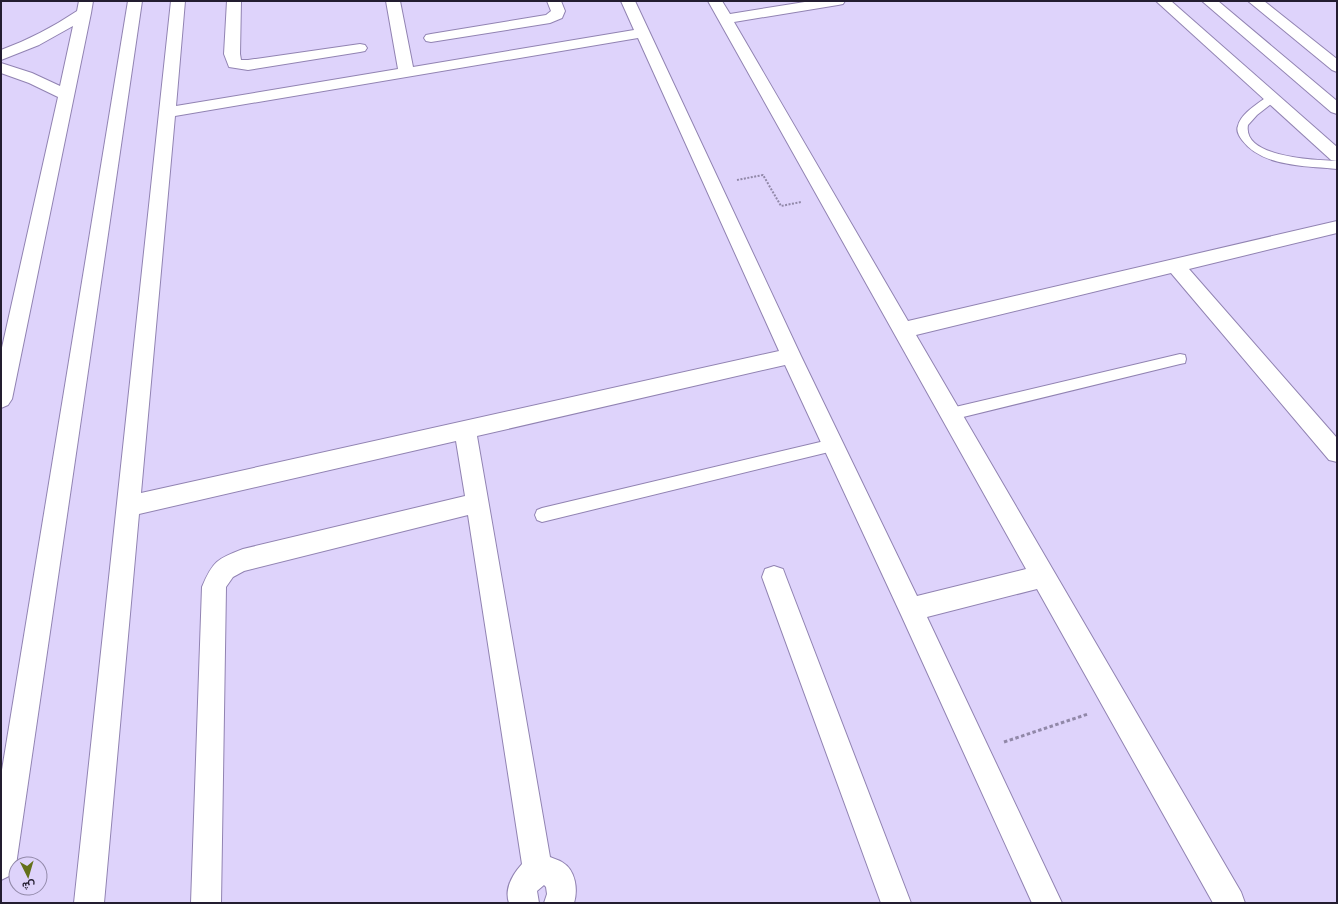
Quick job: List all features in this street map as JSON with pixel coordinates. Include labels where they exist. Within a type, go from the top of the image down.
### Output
[{"type":"street","points":[[1,865],[134,1]]},
{"type":"street","points":[[89,903],[178,1]]},
{"type":"street","points":[[234,1],[232,54],[234,64],[248,65],[360,48]]},
{"type":"street","points":[[393,1],[406,72]]},
{"type":"street","points":[[431,38],[550,19],[557,15],[557,1]]},
{"type":"street","points":[[628,1],[791,356],[911,609],[1047,903]]},
{"type":"street","points":[[838,1],[720,10],[1230,903]]},
{"type":"street","points":[[1163,1],[1337,156]]},
{"type":"street","points":[[1209,1],[1337,109]]},
{"type":"street","points":[[1255,1],[1337,67]]},
{"type":"street","points":[[1,55],[35,41],[61,27],[85,7]]},
{"type":"street","points":[[1,399],[85,7]]},
{"type":"street","points":[[167,112],[643,33]]},
{"type":"street","points":[[1,68],[41,82],[66,95]]},
{"type":"street","points":[[1250,78],[1291,70]]},
{"type":"street","points":[[904,330],[1337,227]]},
{"type":"street","points":[[1175,266],[1337,453]]},
{"type":"street","points":[[128,506],[791,356]]},
{"type":"street","points":[[465,430],[538,871]]},
{"type":"street","points":[[206,903],[214,587],[219,575],[229,565],[243,560],[477,503]]},
{"type":"street","points":[[911,609],[1043,576]]},
{"type":"street","points":[[774,577],[896,903]]},
{"type":"street","points":[[524,903],[523,887],[529,877],[538,871],[549,870],[557,876],[562,885],[562,896],[559,903]]},
{"type":"lane","points":[[1272,98],[1244,123],[1242,131],[1246,139],[1254,147],[1267,154],[1282,159],[1337,165]]},
{"type":"lane","points":[[951,414],[1180,359]]},
{"type":"lane","points":[[542,515],[833,445]]},
{"type":"path","points":[[736,181],[763,175],[781,206],[827,196]]},
{"type":"path","points":[[977,751],[1117,705]]}]
